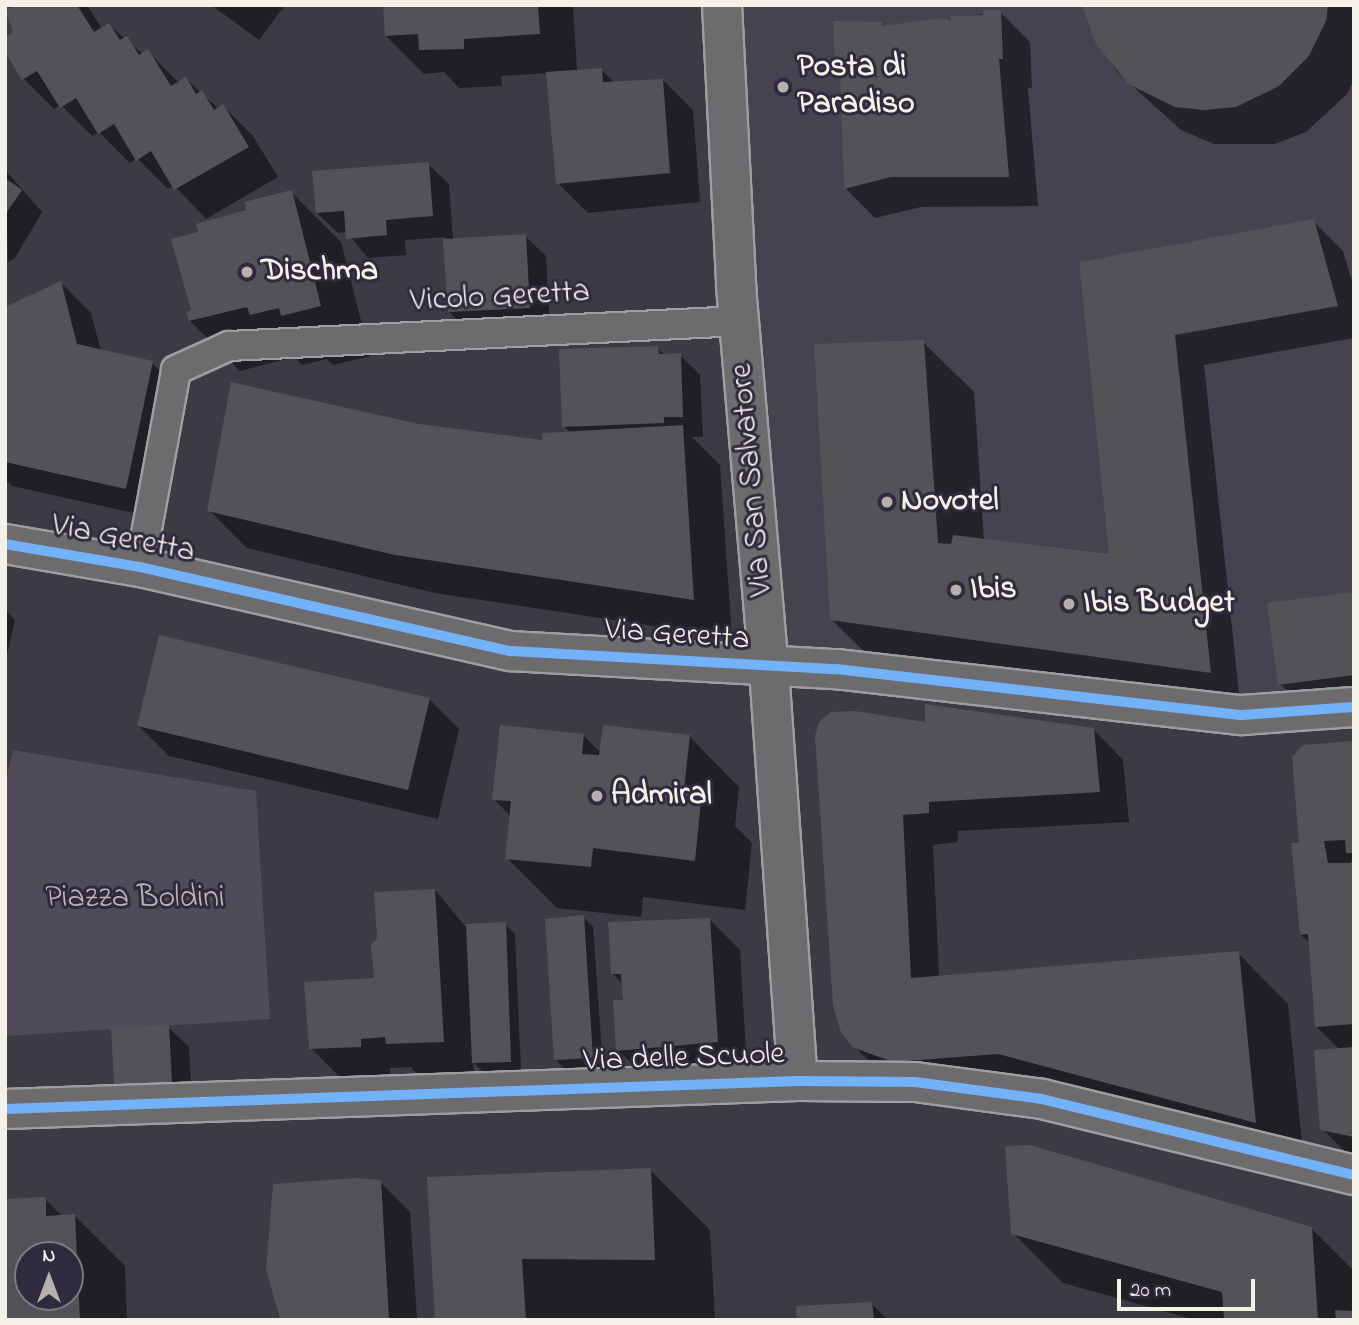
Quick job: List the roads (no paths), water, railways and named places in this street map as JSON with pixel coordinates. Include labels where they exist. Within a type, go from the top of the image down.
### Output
[{"type":"street","name":"Via San Salvatore","points":[[722,5],[740,321],[769,669],[797,1081]]},
{"type":"street","name":"Via Geretta","points":[[5,544],[141,568],[511,651],[769,669],[836,669],[1241,715],[1354,707]]},
{"type":"street","name":"Via delle Scuole","points":[[5,1109],[797,1081],[958,1085],[1042,1099],[1354,1175]]},
{"type":"lane","name":"Vicolo Geretta","points":[[141,568],[176,370],[229,346],[740,321]]},
{"type":"place","name":"Posta di Paradiso","points":[[783,87]]},
{"type":"place","name":"Dischma","points":[[247,272]]},
{"type":"place","name":"Novotel","points":[[887,502]]},
{"type":"place","name":"Ibis","points":[[956,590]]},
{"type":"place","name":"Ibis Budget","points":[[1069,604]]},
{"type":"place","name":"Admiral","points":[[597,796]]},
{"type":"park label","name":"Piazza Boldini","points":[[135,899]]}]
